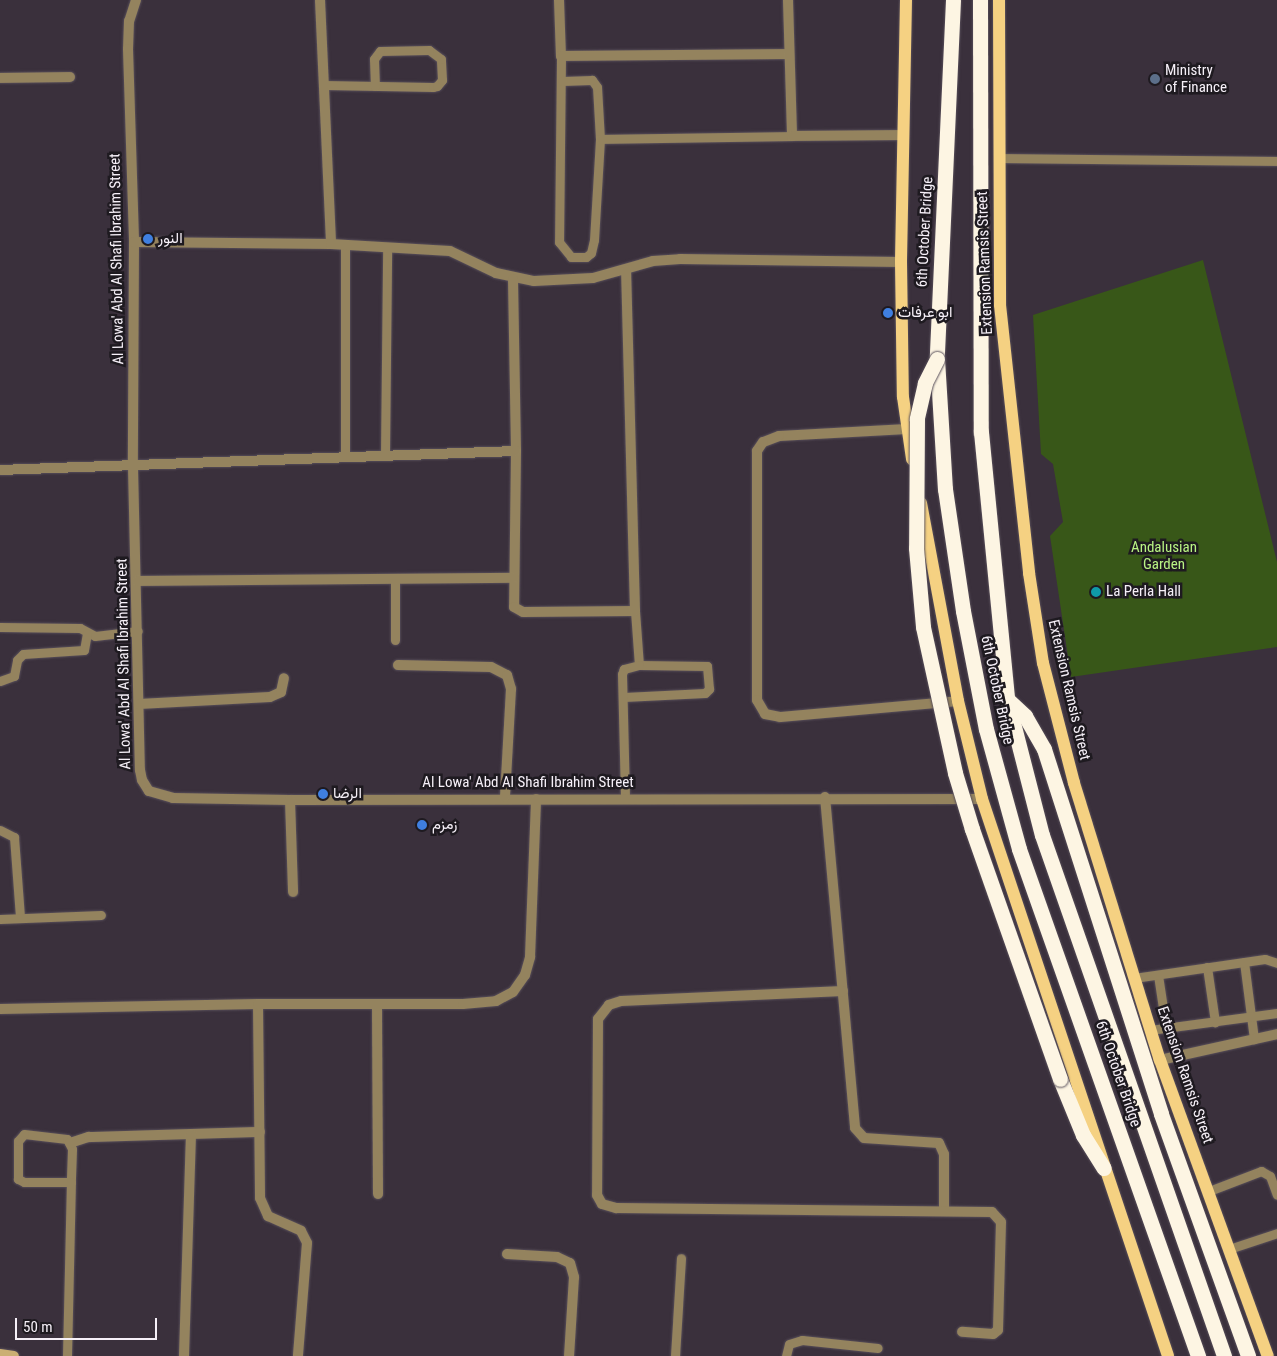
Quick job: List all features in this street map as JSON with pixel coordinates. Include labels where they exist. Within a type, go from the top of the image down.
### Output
[{"type":"highway","name":"6th October Bridge","points":[[953,0],[937,359],[945,489],[963,611],[1002,790],[1019,848],[1198,1356]]},
{"type":"highway","name":"6th October Bridge","points":[[980,0],[981,432],[1007,699],[1047,851],[1224,1356]]},
{"type":"highway","points":[[937,359],[925,383],[917,419],[916,548],[923,627],[955,773],[972,829],[1060,1079],[1083,1135],[1104,1168]]},
{"type":"highway","points":[[1007,699],[1025,716],[1044,749],[1161,1114],[1248,1356]]},
{"type":"main road","points":[[906,0],[901,262],[903,397],[907,428],[958,701],[982,799],[1168,1356]]},
{"type":"main road","name":"Extension Ramsis Street","points":[[999,0],[1000,305],[1029,573],[1043,663],[1074,784],[1150,1030],[1268,1356]]},
{"type":"main road","points":[[0,1354],[14,1356]]},
{"type":"street","name":"Al Lowa' Abd Al Shafi Ibrahim Street","points":[[136,0],[129,21],[128,48],[134,242],[133,467],[141,775],[149,791],[173,798],[290,800],[505,797],[536,800],[825,797],[982,799]]},
{"type":"street","points":[[320,0],[330,244]]},
{"type":"street","points":[[559,0],[561,56],[788,54]]},
{"type":"street","points":[[788,0],[788,54],[792,136],[903,134]]},
{"type":"street","points":[[0,78],[70,77]]},
{"type":"street","points":[[134,242],[330,244],[450,251],[513,279],[593,278],[654,261],[680,259],[901,262]]},
{"type":"street","points":[[513,279],[516,451],[513,603],[520,612],[635,611],[626,270]]},
{"type":"street","points":[[907,428],[780,436],[763,442],[758,451],[757,700],[765,714],[780,717],[958,701]]},
{"type":"street","points":[[0,470],[133,467],[345,456],[516,451]]},
{"type":"street","points":[[137,582],[514,578]]},
{"type":"street","points":[[398,665],[491,667],[507,675],[511,689],[505,797]]},
{"type":"street","points":[[139,704],[270,697],[281,692],[284,678]]},
{"type":"street","points":[[825,797],[858,1134],[870,1140],[939,1143],[944,1154],[944,1211]]},
{"type":"street","points":[[290,800],[293,892]]},
{"type":"street","points":[[0,1009],[258,1004],[463,1004],[496,1001],[513,992],[525,975],[530,957],[536,800]]},
{"type":"street","points":[[843,991],[621,1001],[608,1005],[598,1019],[597,1195],[602,1204],[616,1208],[992,1212],[1001,1222],[998,1330],[993,1334],[962,1332]]},
{"type":"street","points":[[258,1004],[263,1208],[274,1220],[301,1231],[306,1243],[298,1356]]},
{"type":"street","points":[[377,1004],[378,1194]]},
{"type":"street","points":[[1160,1060],[1277,1034]]},
{"type":"street","points":[[70,1143],[89,1137],[260,1132]]},
{"type":"street","points":[[184,1356],[191,1134]]},
{"type":"street","points":[[507,1254],[557,1257],[570,1263],[574,1277],[569,1356]]},
{"type":"lane","points":[[324,85],[375,86],[437,86],[442,80],[441,59],[429,50],[380,51],[374,59],[375,86]]},
{"type":"lane","points":[[561,56],[560,242],[571,258],[586,257],[593,246],[600,139],[596,83],[592,80],[562,81]]},
{"type":"lane","points":[[600,139],[792,136]]},
{"type":"lane","points":[[999,158],[1277,161]]},
{"type":"lane","points":[[345,245],[345,456]]},
{"type":"lane","points":[[385,456],[387,248]]},
{"type":"lane","points":[[395,579],[395,640]]},
{"type":"lane","points":[[635,611],[639,665]]},
{"type":"lane","points":[[0,627],[80,628],[86,634],[95,636],[138,631]]},
{"type":"lane","points":[[0,681],[14,676],[17,660],[23,654],[84,650],[86,634]]},
{"type":"lane","points":[[624,697],[705,693],[709,689],[708,667],[704,663],[639,665],[624,669],[624,697],[625,798]]},
{"type":"lane","points":[[0,830],[14,837],[20,917]]},
{"type":"lane","points":[[0,919],[101,915]]},
{"type":"lane","points":[[1134,978],[1265,959],[1277,963]]},
{"type":"lane","points":[[1244,962],[1254,1039]]},
{"type":"lane","points":[[1207,967],[1215,1022]]},
{"type":"lane","points":[[1158,974],[1166,1028]]},
{"type":"lane","points":[[1150,1030],[1277,1013]]},
{"type":"lane","points":[[67,1356],[71,1182],[70,1143],[57,1135],[22,1136],[18,1141],[17,1175],[24,1182],[71,1182]]},
{"type":"lane","points":[[1209,1191],[1261,1171],[1270,1176],[1277,1195]]},
{"type":"lane","points":[[1229,1249],[1277,1233]]},
{"type":"lane","points":[[674,1356],[681,1258]]},
{"type":"lane","points":[[786,1356],[789,1344],[802,1340],[878,1348]]},
{"type":"green space","name":"Andalusian Garden","points":[[1203,260],[1277,562],[1277,647],[1071,677],[1050,536],[1063,522],[1053,464],[1041,454],[1033,315]]},
{"type":"place","name":"Ministry of Finance","points":[[1155,79]]},
{"type":"place","name":"النور","points":[[148,239]]},
{"type":"place","name":"ابو عرفات","points":[[888,313]]},
{"type":"place","name":"La Perla Hall","points":[[1096,592]]},
{"type":"place","name":"الرضا","points":[[323,794]]},
{"type":"place","name":"زمزم","points":[[422,825]]}]
